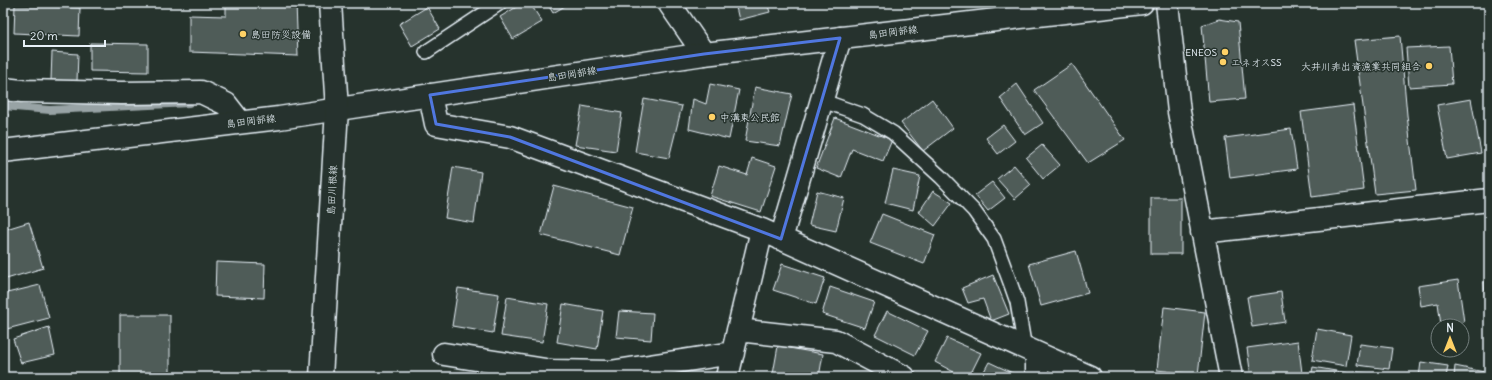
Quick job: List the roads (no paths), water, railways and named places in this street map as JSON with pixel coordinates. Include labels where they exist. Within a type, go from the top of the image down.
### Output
[{"type":"street","name":"島田川根線","points":[[321,377],[337,109],[330,3]]},
{"type":"street","points":[[669,3],[704,54]]},
{"type":"street","name":"島田岡部線","points":[[3,151],[337,109],[704,54],[1142,3]]},
{"type":"street","points":[[1167,3],[1179,112],[1231,377]]},
{"type":"street","points":[[727,377],[738,330],[822,101],[840,38]]},
{"type":"street","points":[[3,89],[22,91],[201,92],[226,104],[240,122]]},
{"type":"street","points":[[430,95],[436,124],[510,137],[772,234],[1090,377]]},
{"type":"street","points":[[1202,232],[1489,200]]},
{"type":"street","points":[[738,330],[836,341],[904,377]]},
{"type":"street","points":[[1031,351],[1037,377]]},
{"type":"street","points":[[444,354],[552,370],[610,372],[733,353]]},
{"type":"lane","points":[[426,52],[500,3]]},
{"type":"lane","points":[[822,101],[863,115],[893,133],[941,177],[974,211],[994,240],[1017,302],[1031,351]]},
{"type":"waterway","points":[[3,106],[50,110],[189,103]]},
{"type":"place","name":"島田防災設備","points":[[243,34]]},
{"type":"place","name":"ENEOS","points":[[1225,52]]},
{"type":"place","name":"エネオスSS","points":[[1223,62]]},
{"type":"place","name":"大井川非出資漁業共同組合","points":[[1429,66]]},
{"type":"place","name":"中溝東公民館","points":[[712,117]]}]
